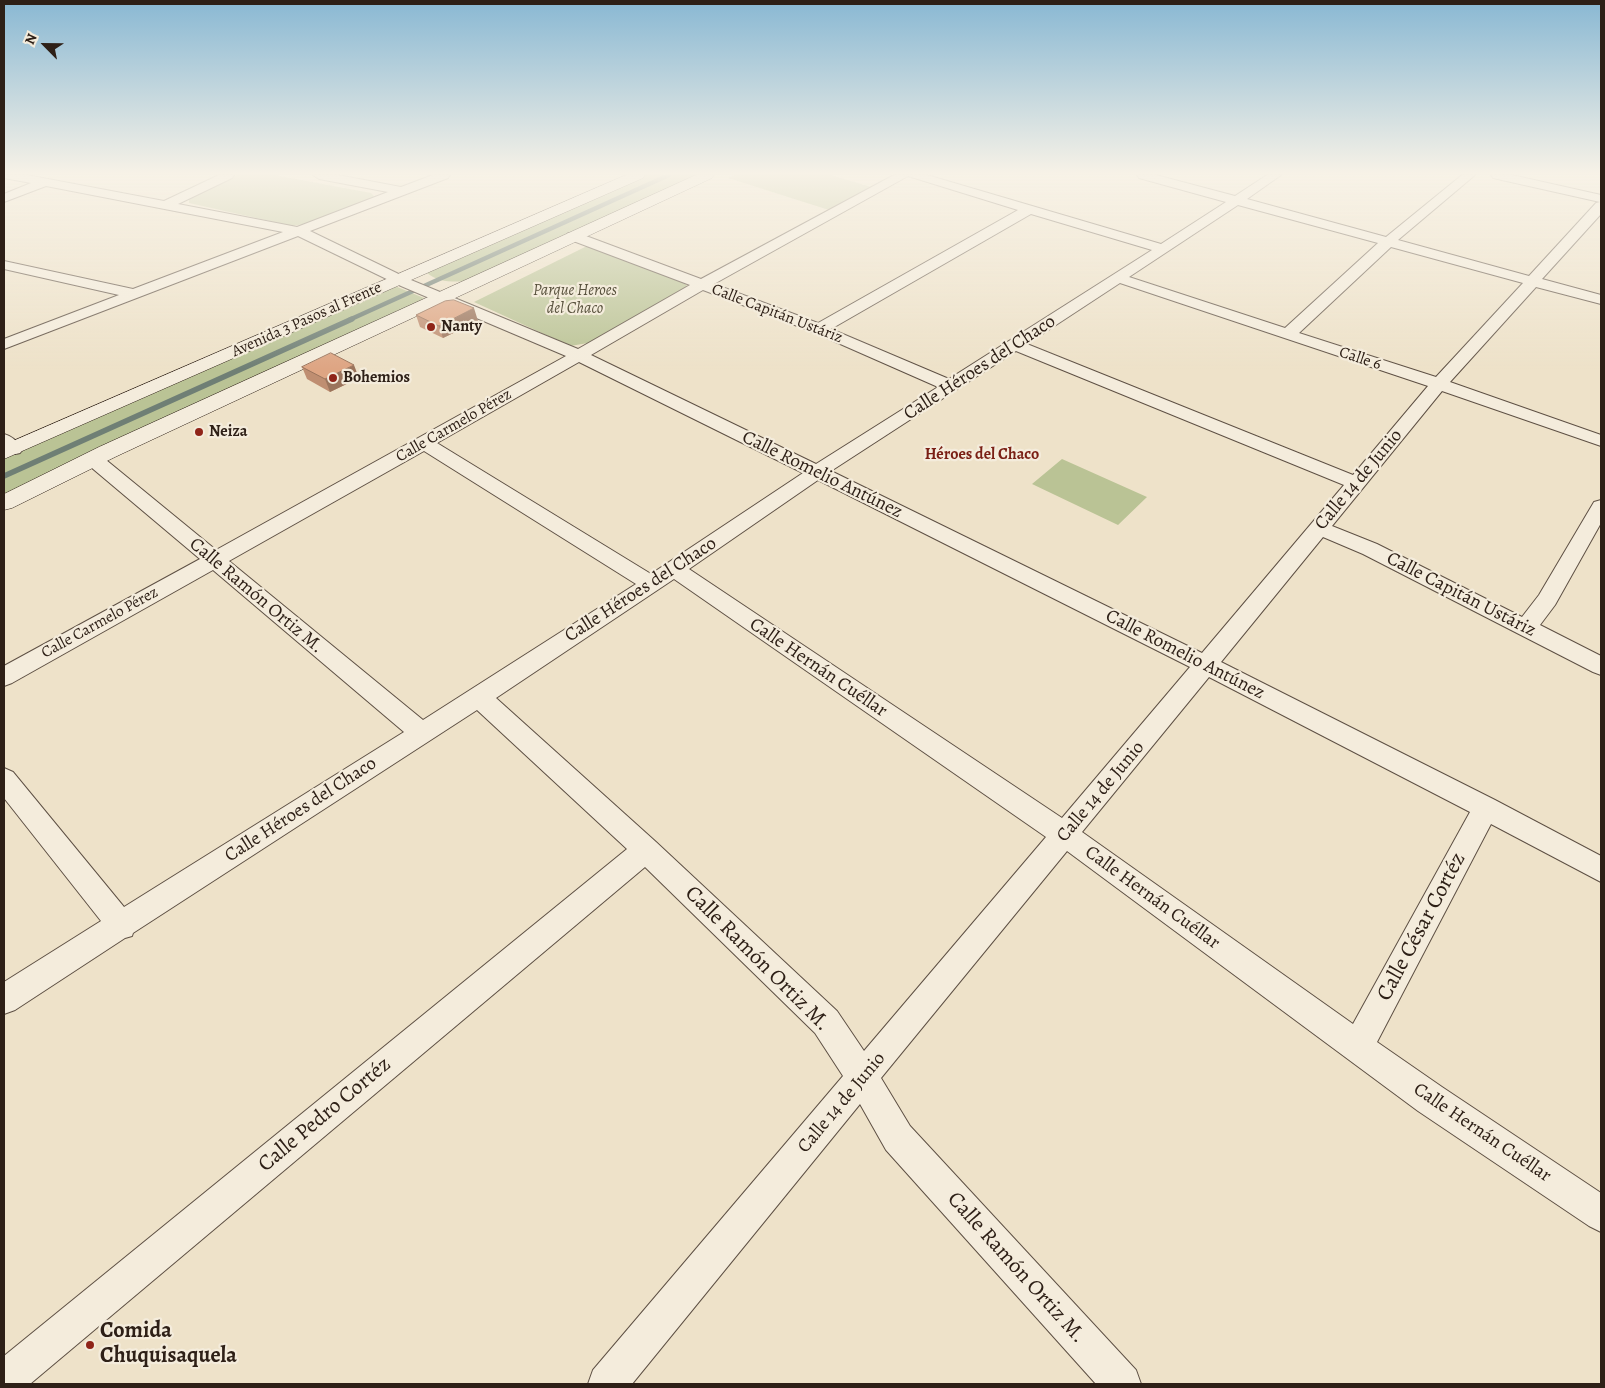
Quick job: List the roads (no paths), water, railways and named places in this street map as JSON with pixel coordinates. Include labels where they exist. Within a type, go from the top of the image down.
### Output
[{"type":"main road","name":"Avenida 3 Pasos al Frente","points":[[7,447],[403,282],[496,240]]},
{"type":"main road","points":[[436,296],[564,240]]},
{"type":"main road","name":"Avenida 3 Pasos al Frente","points":[[4,502],[436,296]]},
{"type":"street","points":[[4,344],[277,240]]},
{"type":"street","name":"Calle Romelio Antúnez","points":[[318,240],[403,282],[578,355],[817,472],[1206,665],[1486,808],[1601,870]]},
{"type":"street","name":"Calle Capitán Ustáriz","points":[[583,240],[819,329],[951,386]]},
{"type":"street","name":"Calle Carmelo Pérez","points":[[4,677],[785,240]]},
{"type":"street","points":[[819,329],[977,240]]},
{"type":"street","points":[[1129,240],[1163,250]]},
{"type":"street","name":"Calle Héroes del Chaco","points":[[4,999],[122,926],[421,732],[479,697],[674,569],[817,472],[1178,240]]},
{"type":"street","points":[[1381,240],[1601,300]]},
{"type":"street","points":[[1287,335],[1392,240]]},
{"type":"street","name":"Calle 14 de Junio","points":[[607,1384],[1439,384],[1570,240]]},
{"type":"street","points":[[4,265],[135,294]]},
{"type":"street","name":"Calle 6","points":[[1118,278],[1439,384],[1601,441]]},
{"type":"street","points":[[1015,345],[1357,483]]},
{"type":"street","points":[[424,443],[650,583]]},
{"type":"street","name":"Calle Ramón Ortiz M.","points":[[93,459],[212,560],[421,732]]},
{"type":"street","points":[[1526,628],[1547,600],[1601,506]]},
{"type":"street","name":"Calle Capitán Ustáriz","points":[[1320,528],[1370,549],[1601,666]]},
{"type":"street","name":"Calle Hernán Cuéllar","points":[[674,569],[708,594],[1065,835],[1430,1098],[1601,1214]]},
{"type":"street","name":"Calle Ramón Ortiz M.","points":[[479,697],[646,850],[826,1022],[863,1078],[898,1138],[1122,1384]]},
{"type":"street","points":[[4,779],[122,926]]},
{"type":"street","name":"Calle César Cortéz","points":[[1358,1046],[1486,808]]},
{"type":"street","name":"Calle Pedro Cortéz","points":[[4,1381],[646,850]]},
{"type":"waterway","points":[[349,320],[526,240]]},
{"type":"waterway","points":[[4,476],[352,319]]},
{"type":"place","name":"Nanty","points":[[431,327]]},
{"type":"place","name":"Bohemios","points":[[333,378]]},
{"type":"place","name":"Neiza","points":[[199,432]]},
{"type":"place","name":"Comida Chuquisaquela","points":[[90,1345]]},
{"type":"district","name":"Héroes del Chaco","points":[[982,455]]},
{"type":"park label","name":"Parque Heroes del Chaco","points":[[575,300]]}]
